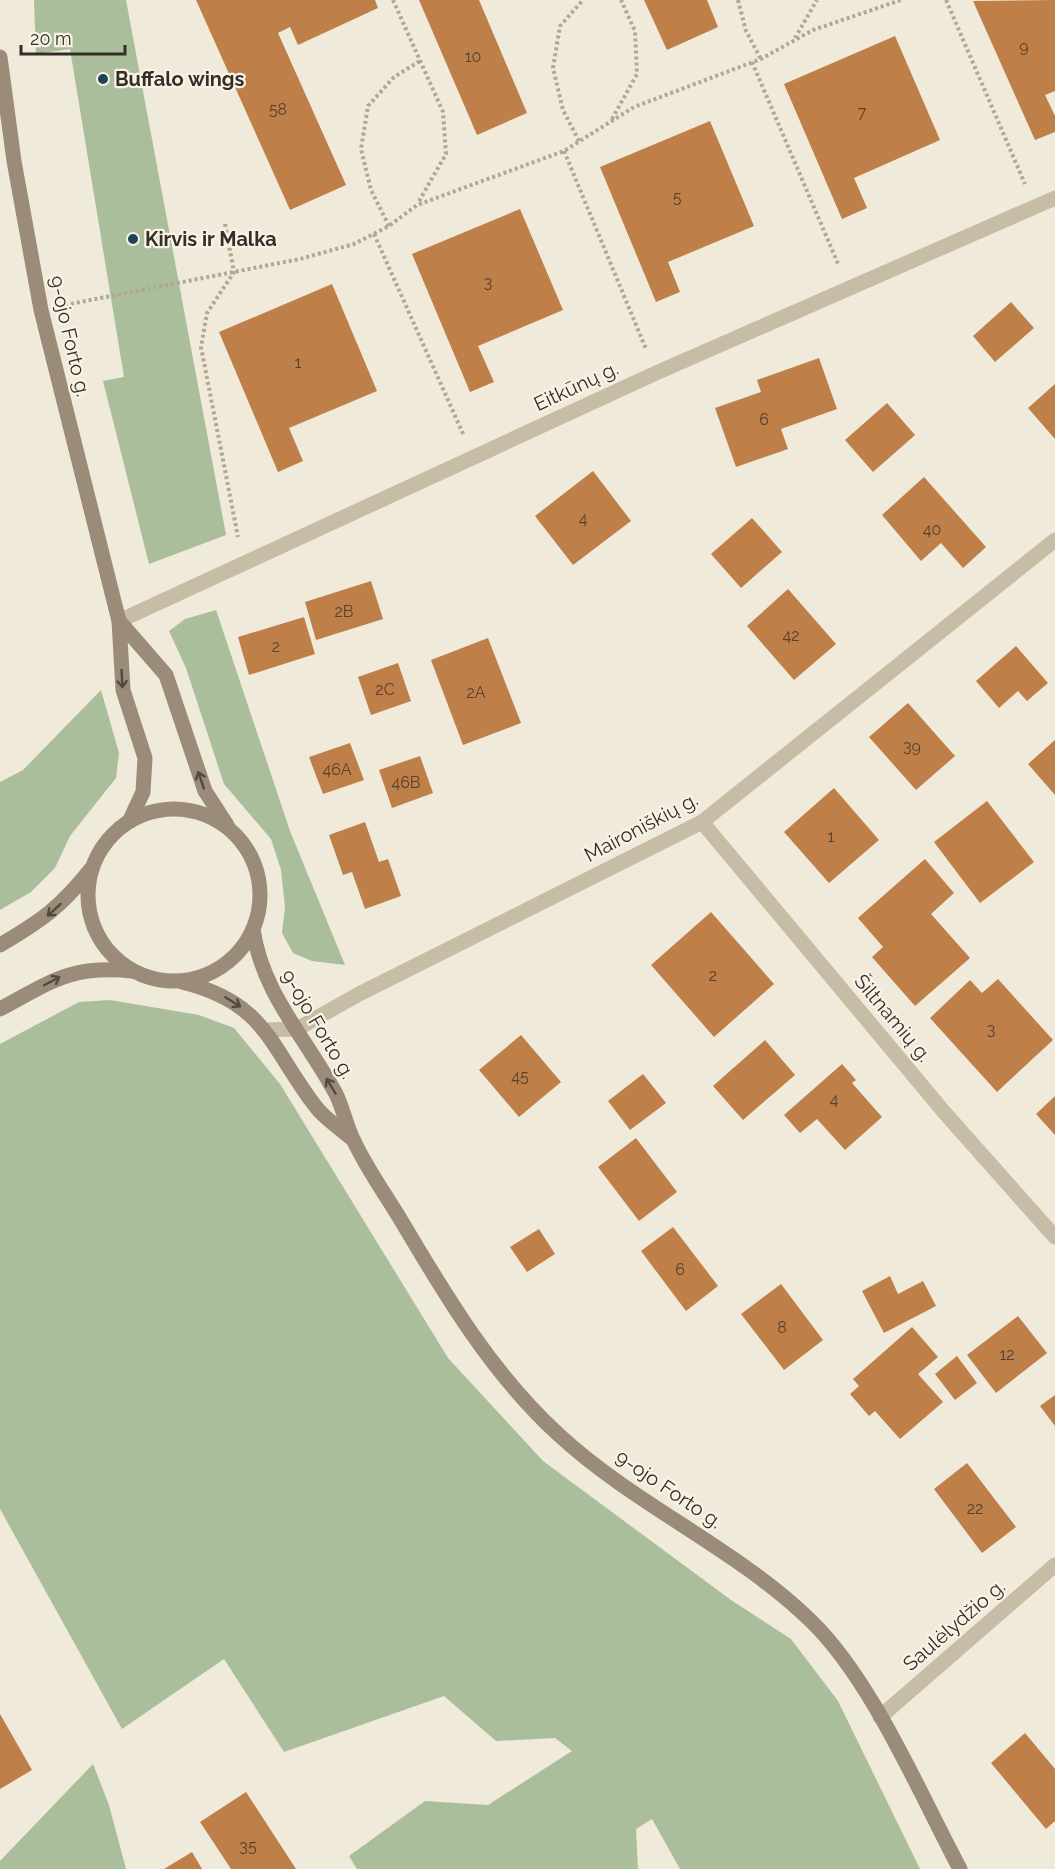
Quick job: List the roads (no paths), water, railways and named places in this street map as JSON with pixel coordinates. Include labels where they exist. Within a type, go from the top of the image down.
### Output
[{"type":"main road","name":"9-ojo Forto g.","points":[[0,57],[14,161],[41,310],[119,621],[123,690],[145,758],[143,792],[130,820]]},
{"type":"main road","name":"9-ojo Forto g.","points":[[119,621],[166,675],[205,791],[231,830]]},
{"type":"main road","points":[[0,1009],[64,975],[101,968],[135,972],[156,979],[179,981],[202,976],[223,965],[241,949],[253,928],[260,902],[258,875],[248,850],[231,830],[208,815],[182,809],[155,810],[130,820],[114,832],[101,848],[93,866],[88,891],[90,915],[99,938],[115,958],[135,972]]},
{"type":"main road","points":[[0,945],[44,920],[68,898],[93,866]]},
{"type":"main road","name":"9-ojo Forto g.","points":[[253,928],[257,956],[266,980],[336,1096],[353,1140],[475,1340],[521,1396],[560,1436],[618,1481],[767,1583],[813,1623],[845,1662],[880,1717],[960,1869]]},
{"type":"main road","name":"9-ojo Forto g.","points":[[179,981],[210,989],[233,1001],[266,1030],[317,1109],[353,1140]]},
{"type":"street","name":"Eitkūnų g.","points":[[119,621],[656,373],[850,290],[1055,198]]},
{"type":"street","name":"Maironiškių g.","points":[[297,1029],[359,994],[702,822],[1055,540]]},
{"type":"street","name":"Šiltnamių g.","points":[[702,822],[936,1102],[1055,1237]]},
{"type":"street","points":[[266,1030],[297,1029]]},
{"type":"street","name":"Saulėlydžio g.","points":[[880,1717],[1055,1565]]},
{"type":"place","name":"Buffalo wings","points":[[103,79]]},
{"type":"place","name":"Kirvis ir Malka","points":[[133,239]]}]
